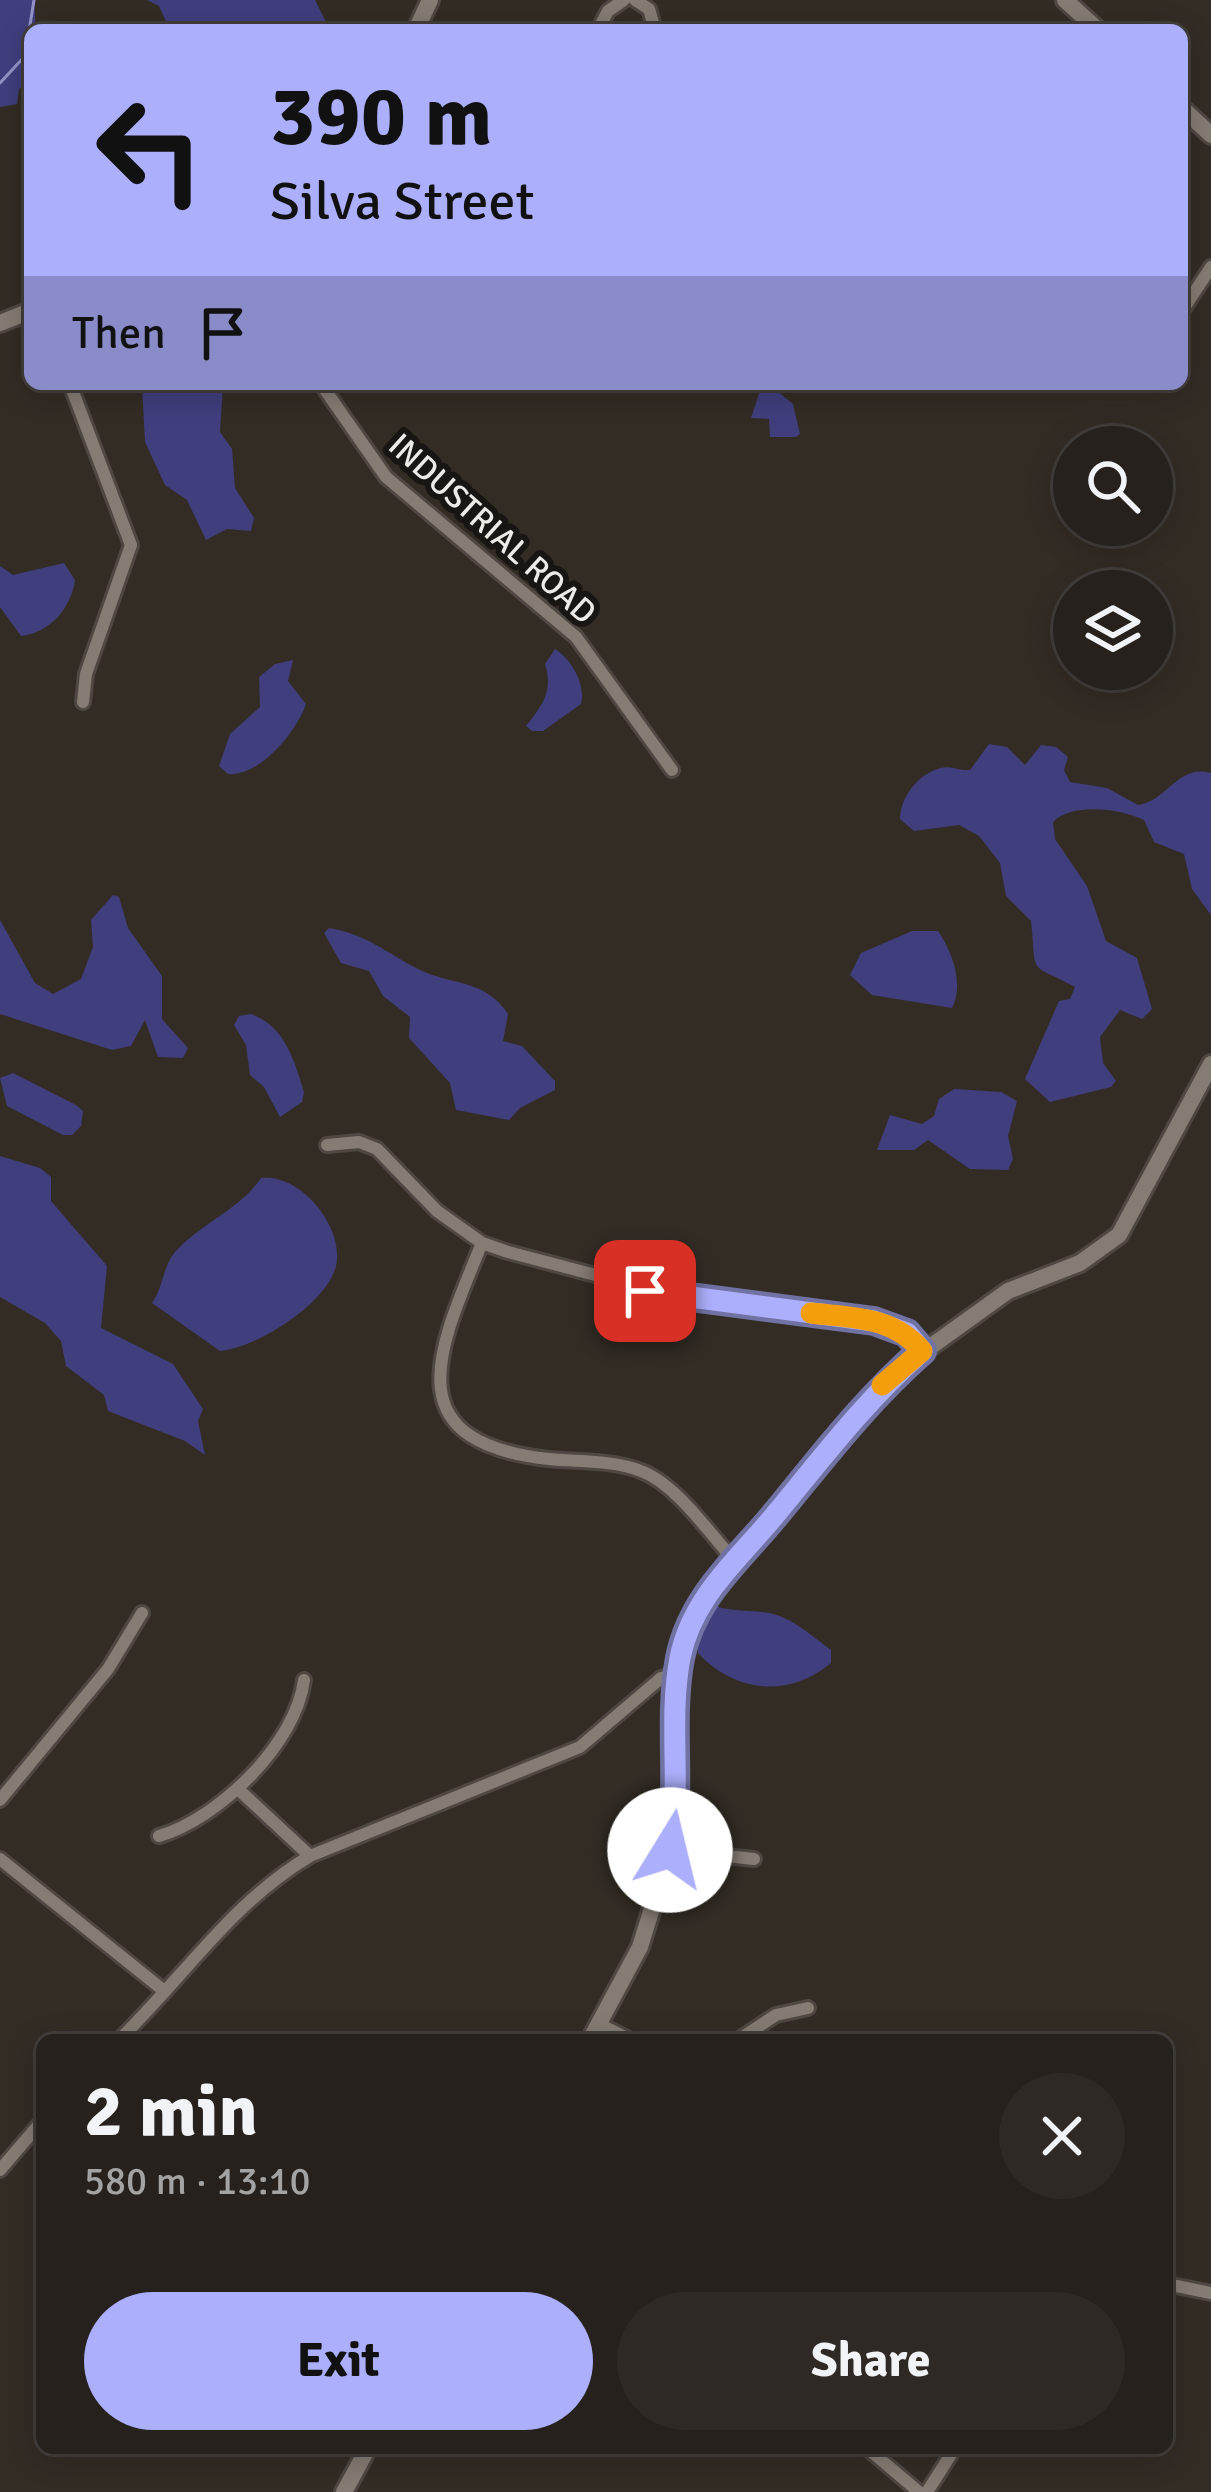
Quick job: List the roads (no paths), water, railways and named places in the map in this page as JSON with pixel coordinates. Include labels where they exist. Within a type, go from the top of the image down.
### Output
[{"type":"street","points":[[601,24],[608,11],[624,0]]},
{"type":"street","points":[[635,0],[649,9],[653,24]]},
{"type":"street","points":[[1065,0],[1091,24]]},
{"type":"street","points":[[1188,114],[1211,135]]},
{"type":"street","points":[[1188,302],[1211,267]]},
{"type":"street","points":[[72,390],[131,545],[86,674],[83,702]]},
{"type":"street","name":"INDUSTRIAL ROAD","points":[[325,390],[386,477],[576,637],[671,770]]},
{"type":"street","points":[[595,2032],[640,1947],[670,1850],[679,1790],[677,1674],[693,1620],[734,1560],[872,1395],[922,1351],[1008,1291],[1080,1263],[1119,1235],[1211,1064]]},
{"type":"street","points":[[327,1145],[358,1142],[377,1149],[437,1211],[482,1243],[645,1291],[892,1325],[922,1351]]},
{"type":"street","points":[[482,1243],[460,1297],[441,1372],[444,1406],[454,1423],[468,1438],[500,1453],[647,1473],[734,1560]]},
{"type":"street","points":[[0,1800],[108,1669],[142,1613]]},
{"type":"street","points":[[129,2034],[163,1990],[255,1893],[310,1856],[580,1747],[661,1678],[677,1674]]},
{"type":"street","points":[[159,1836],[190,1827],[238,1789],[287,1727],[304,1680]]},
{"type":"street","points":[[238,1789],[310,1856]]},
{"type":"street","points":[[670,1850],[754,1859]]},
{"type":"street","points":[[0,1858],[163,1990]]},
{"type":"street","points":[[747,2034],[776,2015],[808,2008]]},
{"type":"street","points":[[0,2170],[36,2128]]},
{"type":"street","points":[[1173,2285],[1211,2293]]},
{"type":"street","points":[[344,2492],[365,2454]]},
{"type":"street","points":[[875,2454],[923,2492],[951,2454]]},
{"type":"waterway","points":[[30,24],[34,0]]},
{"type":"waterway","points":[[0,83],[24,57]]}]
